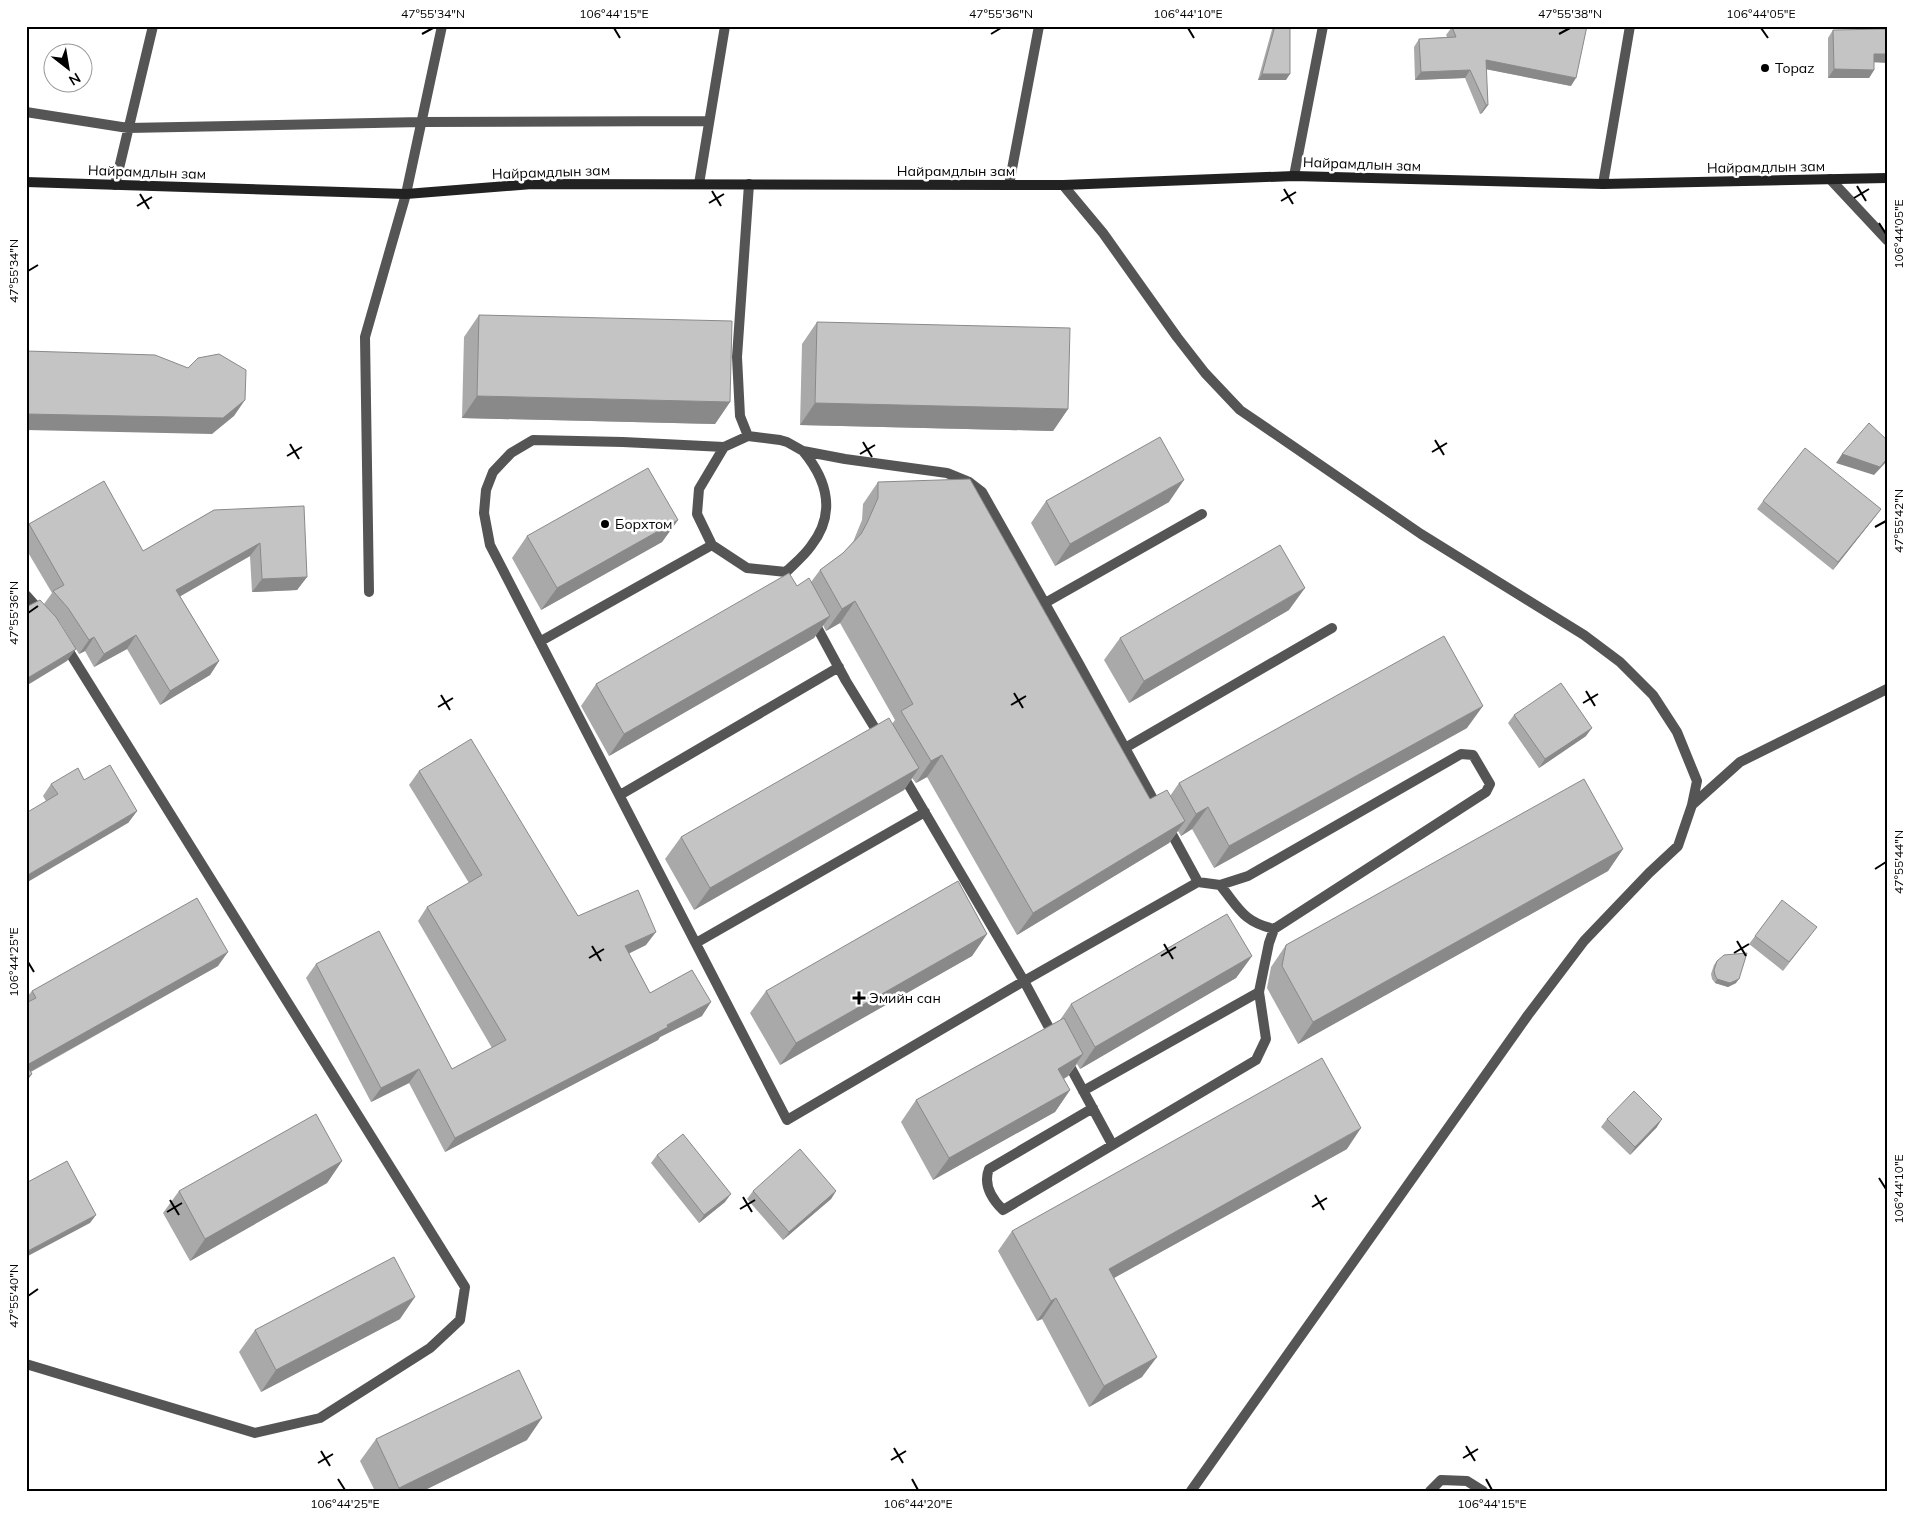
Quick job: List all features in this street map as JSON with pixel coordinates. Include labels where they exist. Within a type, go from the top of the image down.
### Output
[{"type":"main road","name":"Найрамдлын зам","points":[[26,182],[406,194],[532,184],[1064,185],[1294,176],[1603,184],[1887,178]]},
{"type":"street","points":[[115,185],[153,26]]},
{"type":"street","points":[[369,592],[365,337],[406,194],[442,26]]},
{"type":"street","points":[[699,184],[725,26]]},
{"type":"street","points":[[1009,185],[1039,26]]},
{"type":"street","points":[[1294,176],[1323,26]]},
{"type":"street","points":[[1603,184],[1630,26]]},
{"type":"street","points":[[26,112],[128,128],[421,122],[710,121]]},
{"type":"street","points":[[1830,179],[1887,240]]},
{"type":"street","points":[[748,436],[740,416],[737,357],[749,184]]},
{"type":"street","points":[[1064,185],[1103,233],[1205,373],[1240,410],[1421,534],[1584,635],[1620,662],[1653,694],[1677,732],[1697,781],[1692,805],[1678,846],[1649,873],[1584,941],[1528,1015],[1191,1491]]},
{"type":"street","points":[[1093,1108],[989,1169],[986,1177],[992,1199],[1003,1210],[1256,1060],[1266,1040],[1259,992],[1269,943],[1274,929],[1486,792],[1490,784],[1473,755],[1461,754],[1248,876],[1220,884],[1198,882],[1024,981],[787,1120],[490,545],[484,513],[486,490],[493,472],[511,453],[533,440],[724,447],[748,436],[787,442],[803,451],[878,464],[947,473],[969,482],[986,497],[1198,882]]},
{"type":"street","points":[[724,447],[699,489],[697,514],[712,545],[747,568],[789,576],[811,546],[824,522],[827,506],[826,491],[814,465],[803,451]]},
{"type":"street","points":[[1045,603],[1202,514]]},
{"type":"street","points":[[541,642],[712,545]]},
{"type":"street","points":[[26,595],[46,618]]},
{"type":"street","points":[[806,606],[886,746]]},
{"type":"street","points":[[1125,748],[1332,628]]},
{"type":"street","points":[[26,1364],[255,1433],[320,1418],[430,1348],[460,1320],[465,1287],[58,634]]},
{"type":"street","points":[[620,795],[840,667]]},
{"type":"street","points":[[1692,805],[1740,762],[1887,689]]},
{"type":"street","points":[[896,763],[1024,981],[1112,1144]]},
{"type":"street","points":[[696,943],[926,812]]},
{"type":"street","points":[[1220,884],[1246,918],[1257,925],[1274,929]]},
{"type":"street","points":[[1083,1091],[1259,992]]},
{"type":"street","points":[[1430,1491],[1441,1480],[1467,1481],[1483,1491]]},
{"type":"building","points":[[1275,26],[1290,26],[1290,74],[1262,74]]},
{"type":"building","points":[[1587,26],[1576,78],[1486,60],[1488,105],[1486,105],[1470,70],[1421,72],[1419,39],[1456,37],[1452,27]]},
{"type":"building","points":[[1887,29],[1887,54],[1874,54],[1874,70],[1834,69],[1833,30]]},
{"type":"building","points":[[479,315],[732,321],[730,402],[477,396]]},
{"type":"building","points":[[817,322],[1070,328],[1068,409],[815,403]]},
{"type":"building","points":[[26,351],[155,355],[188,368],[198,358],[219,354],[246,370],[245,400],[223,418],[26,414]]},
{"type":"building","points":[[1869,423],[1887,440],[1887,459],[1880,467],[1842,454]]},
{"type":"building","points":[[1160,437],[1184,480],[1070,544],[1046,501]]},
{"type":"building","points":[[1805,448],[1881,509],[1838,562],[1763,501]]},
{"type":"building","points":[[648,468],[678,520],[557,588],[527,536]]},
{"type":"building","points":[[970,479],[1150,799],[1167,790],[1185,821],[1033,913],[942,755],[931,761],[901,711],[913,704],[855,601],[842,609],[820,570],[843,553],[861,534],[878,498],[878,482]]},
{"type":"building","points":[[104,481],[143,551],[214,510],[304,506],[307,577],[262,579],[260,543],[176,590],[219,661],[170,691],[136,635],[104,654],[94,637],[89,640],[68,608],[53,591],[64,585],[29,524]]},
{"type":"building","points":[[1280,545],[1305,588],[1144,681],[1120,638]]},
{"type":"building","points":[[789,573],[797,586],[809,578],[830,616],[624,734],[596,684]]},
{"type":"building","points":[[40,600],[56,617],[76,649],[26,679],[26,607]]},
{"type":"building","points":[[1444,636],[1483,706],[1229,846],[1208,807],[1196,814],[1179,783]]},
{"type":"building","points":[[1561,683],[1592,728],[1545,759],[1514,715]]},
{"type":"building","points":[[889,718],[919,768],[710,888],[681,837]]},
{"type":"building","points":[[471,739],[578,916],[638,890],[656,932],[625,946],[650,993],[692,970],[711,1002],[667,1025],[668,1027],[455,1138],[419,1069],[381,1088],[316,964],[379,931],[452,1069],[506,1040],[427,907],[482,875],[419,771]]},
{"type":"building","points":[[110,765],[137,811],[26,876],[26,813],[58,794],[51,784],[78,768],[84,780]]},
{"type":"building","points":[[1584,779],[1623,849],[1313,1022],[1282,966],[1286,945]]},
{"type":"building","points":[[958,881],[987,934],[796,1043],[766,991]]},
{"type":"building","points":[[197,898],[228,952],[27,1065],[32,1074],[26,1078],[26,1003],[36,998],[32,991]]},
{"type":"building","points":[[1782,900],[1817,927],[1789,962],[1755,936]]},
{"type":"building","points":[[1227,914],[1252,956],[1095,1047],[1071,1004]]},
{"type":"building","points":[[1747,953],[1739,979],[1730,983],[1717,979],[1714,970],[1717,961],[1724,955]]},
{"type":"building","points":[[1064,1018],[1083,1054],[1058,1069],[1070,1090],[949,1158],[916,1100]]},
{"type":"building","points":[[1322,1058],[1361,1128],[1109,1269],[1157,1357],[1104,1386],[1056,1298],[1051,1301],[1012,1231]]},
{"type":"building","points":[[1634,1091],[1662,1119],[1635,1147],[1607,1119]]},
{"type":"building","points":[[316,1114],[342,1161],[205,1239],[179,1191]]},
{"type":"building","points":[[683,1134],[731,1194],[704,1215],[657,1155]]},
{"type":"building","points":[[800,1149],[836,1191],[789,1232],[753,1191]]},
{"type":"building","points":[[67,1161],[96,1215],[26,1252],[26,1183]]},
{"type":"building","points":[[394,1257],[415,1297],[276,1370],[255,1330]]},
{"type":"building","points":[[519,1370],[542,1418],[399,1488],[376,1439]]},
{"type":"place","name":"Topaz","points":[[1765,68]]},
{"type":"place","name":"Борхтом","points":[[605,524]]},
{"type":"place","name":"Эмийн сан","points":[[859,998]]}]
